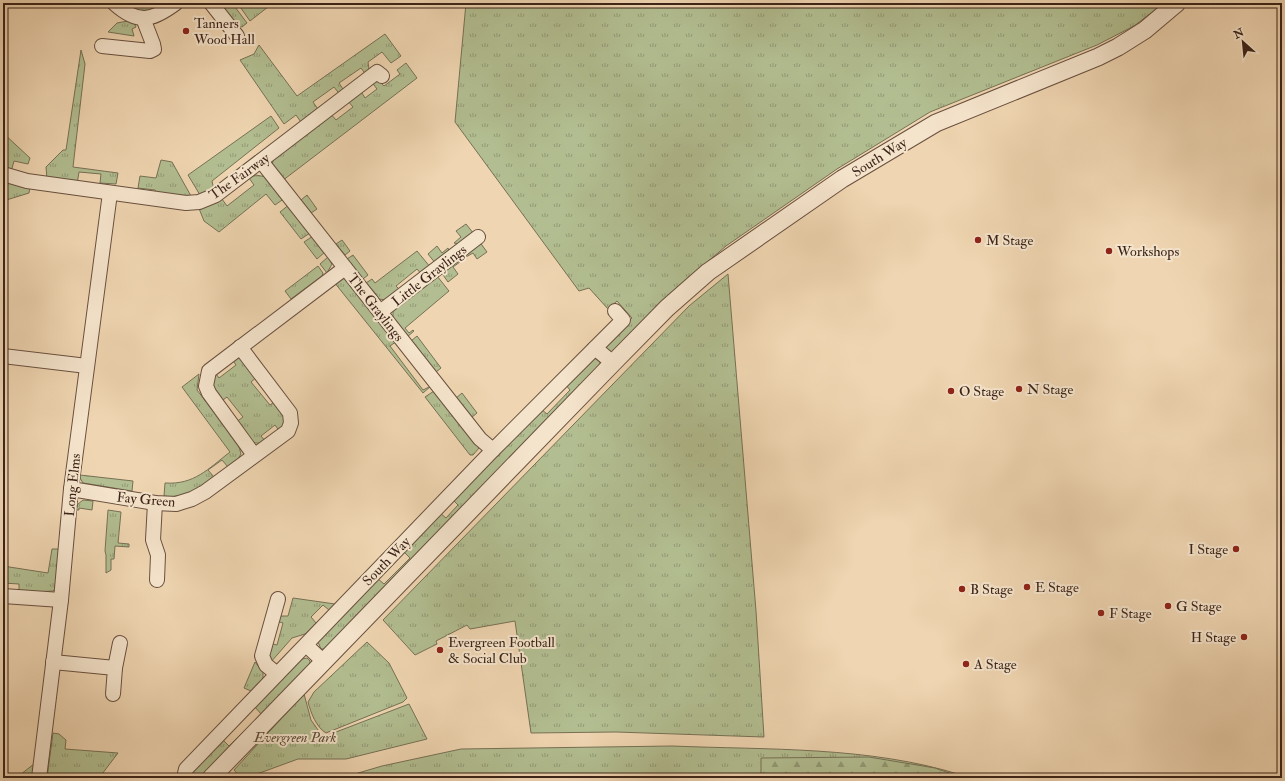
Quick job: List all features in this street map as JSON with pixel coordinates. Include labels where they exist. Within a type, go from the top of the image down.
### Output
[{"type":"street","points":[[114,3],[132,16],[143,18],[152,18],[161,14],[176,3]]},
{"type":"street","points":[[212,3],[237,36]]},
{"type":"street","name":"South Way","points":[[220,775],[324,662],[613,363],[668,308],[708,272],[842,179],[936,123],[1098,57],[1118,47],[1145,30],[1177,3]]},
{"type":"street","points":[[102,46],[150,51],[154,49],[143,18]]},
{"type":"street","name":"The Fairway","points":[[3,174],[27,181],[110,193],[186,203],[199,202],[216,195],[378,70]]},
{"type":"street","name":"The Graylings","points":[[261,161],[480,439],[493,450]]},
{"type":"street","name":"Long Elms","points":[[39,778],[61,600],[71,490],[86,366],[110,193]]},
{"type":"street","name":"Little Graylings","points":[[380,312],[478,237]]},
{"type":"street","points":[[254,455],[206,386],[209,371],[345,268]]},
{"type":"street","name":"South Way","points":[[184,778],[186,769],[277,674],[493,450],[623,320],[615,311]]},
{"type":"street","name":"Fay Green","points":[[71,490],[156,503],[176,504],[192,500],[288,431],[291,418],[287,408],[240,347]]},
{"type":"street","points":[[594,348],[613,363]]},
{"type":"street","points":[[3,356],[86,366]]},
{"type":"street","points":[[156,503],[153,540],[154,563],[157,580]]},
{"type":"street","points":[[3,596],[61,600]]},
{"type":"street","points":[[277,674],[266,665],[262,656],[278,599]]},
{"type":"street","points":[[113,694],[115,668],[120,643]]},
{"type":"street","points":[[306,645],[324,662]]},
{"type":"street","points":[[53,662],[115,668]]},
{"type":"green space","points":[[127,3],[164,4],[153,9],[141,10],[125,5]]},
{"type":"green space","points":[[225,3],[232,3],[247,23],[242,27],[234,24],[222,7]]},
{"type":"green space","points":[[273,3],[250,21],[238,4]]},
{"type":"green space","points":[[466,3],[1164,3],[1134,26],[1097,45],[930,112],[837,169],[726,246],[677,288],[614,352],[610,353],[605,348],[606,343],[632,318],[617,301],[608,309],[589,288],[579,291],[455,122]]},
{"type":"green space","points":[[128,21],[134,23],[136,27],[132,29],[134,36],[108,32],[117,23]]},
{"type":"green space","points":[[385,34],[401,56],[391,63],[382,52],[368,62],[369,69],[367,76],[361,68],[339,83],[345,92],[341,96],[334,87],[313,102],[320,112],[303,125],[296,115],[284,124],[240,60],[254,54],[259,45],[297,96]]},
{"type":"green space","points":[[81,50],[85,64],[73,167],[118,173],[116,184],[100,183],[101,174],[79,172],[77,184],[47,179],[46,167],[63,150],[66,150]]},
{"type":"green space","points":[[406,63],[417,78],[282,181],[272,165],[274,157],[330,113],[336,120],[353,107],[347,100],[360,90],[365,98],[377,89],[371,81],[378,80],[384,86],[400,74],[397,70]]},
{"type":"green space","points":[[271,116],[279,128],[212,181],[214,190],[200,195],[188,175]]},
{"type":"green space","points":[[3,133],[30,158],[28,164],[14,161],[11,172],[3,169]]},
{"type":"green space","points":[[161,160],[172,162],[191,196],[159,194],[155,190],[138,188],[140,176],[156,178]]},
{"type":"green space","points":[[256,175],[266,177],[285,198],[275,205],[266,194],[219,232],[204,221],[198,206],[222,199],[227,206],[254,185],[249,178]]},
{"type":"green space","points":[[3,181],[30,187],[29,193],[3,201]]},
{"type":"green space","points":[[307,195],[317,209],[311,213],[301,200]]},
{"type":"green space","points":[[290,204],[310,233],[301,239],[280,212]]},
{"type":"green space","points":[[466,224],[474,234],[459,244],[454,243],[461,237],[456,231]]},
{"type":"green space","points":[[313,236],[325,252],[317,259],[304,242]]},
{"type":"green space","points":[[342,240],[350,251],[345,255],[336,244]]},
{"type":"green space","points":[[479,241],[487,252],[477,259],[473,253],[466,257],[466,254]]},
{"type":"green space","points":[[437,246],[442,253],[448,248],[449,251],[436,264],[428,254]]},
{"type":"green space","points":[[417,251],[431,268],[422,275],[417,269],[396,286],[401,291],[387,300],[378,299],[376,294],[366,283],[372,279],[375,283]]},
{"type":"green space","points":[[353,255],[368,275],[363,279],[347,259]]},
{"type":"green space","points":[[328,257],[332,259],[330,261],[332,264],[327,273],[320,264]]},
{"type":"green space","points":[[456,261],[460,262],[453,267],[458,274],[448,282],[441,272]]},
{"type":"green space","points":[[318,266],[323,273],[322,276],[291,299],[285,291]]},
{"type":"green space","points":[[728,274],[756,611],[764,737],[616,732],[531,733],[515,621],[470,629],[467,625],[436,641],[437,644],[415,655],[383,620],[689,306]]},
{"type":"green space","points":[[437,276],[449,291],[405,328],[409,333],[413,330],[414,331],[407,337],[393,318],[393,311]]},
{"type":"green space","points":[[342,278],[347,278],[397,341],[390,346],[423,390],[431,386],[423,393],[334,282]]},
{"type":"green space","points":[[417,336],[441,368],[436,372],[411,341]]},
{"type":"green space","points":[[239,357],[258,376],[251,382],[270,405],[277,400],[286,416],[280,432],[275,425],[261,436],[266,442],[255,443],[245,436],[235,423],[243,417],[227,397],[219,403],[209,377],[214,371],[219,378],[236,365],[231,358]]},
{"type":"green space","points":[[593,357],[600,362],[600,366],[326,649],[321,649],[318,642],[377,578],[384,584],[410,558],[403,551],[440,513],[446,518],[458,505],[453,500],[541,409],[547,414],[570,390],[565,384]]},
{"type":"green space","points":[[199,374],[197,390],[238,443],[241,454],[238,459],[228,467],[222,460],[208,470],[214,477],[197,489],[178,496],[164,496],[165,483],[175,483],[193,479],[230,452],[182,387]]},
{"type":"green space","points":[[434,391],[479,448],[473,455],[470,455],[425,397]]},
{"type":"green space","points":[[462,393],[477,413],[471,418],[455,399]]},
{"type":"green space","points":[[80,475],[133,481],[132,491],[83,483]]},
{"type":"green space","points":[[83,500],[93,501],[92,510],[79,508],[79,510],[76,510],[78,504]]},
{"type":"green space","points":[[108,510],[121,512],[118,543],[129,544],[129,547],[115,546],[114,559],[111,559],[111,570],[106,573],[105,551]]},
{"type":"green space","points":[[52,549],[59,549],[55,589],[53,591],[19,593],[19,584],[3,583],[3,566],[48,573]]},
{"type":"green space","points":[[293,598],[335,604],[329,610],[323,605],[311,617],[316,623],[305,634],[292,638],[270,663],[267,649],[269,643],[277,645],[283,623],[276,621],[279,616],[288,616]]},
{"type":"green space","points":[[367,642],[389,663],[407,698],[403,702],[326,733],[319,727],[312,715],[308,702],[314,692]]},
{"type":"green space","points":[[307,658],[310,661],[310,669],[202,778],[191,778],[192,772],[223,740],[229,746],[261,714],[255,707],[302,659]]},
{"type":"green space","points":[[255,662],[263,672],[263,678],[251,691],[244,688]]},
{"type":"green space","name":"Evergreen Park","points":[[304,694],[311,720],[323,737],[409,704],[427,739],[346,759],[298,759],[246,778],[241,778],[234,770]]},
{"type":"green space","points":[[53,733],[59,734],[66,740],[65,749],[118,753],[99,778],[47,778]]},
{"type":"green space","points":[[672,746],[781,749],[854,754],[926,766],[961,775],[965,778],[292,778],[300,775],[348,776],[382,766],[461,749]]},
{"type":"green space","points":[[869,757],[935,768],[963,778],[761,778],[761,758]]},
{"type":"green space","points":[[34,764],[32,778],[16,778]]},
{"type":"place","name":"Tanners Wood Hall","points":[[186,31]]},
{"type":"place","name":"M Stage","points":[[978,240]]},
{"type":"place","name":"Workshops","points":[[1109,251]]},
{"type":"place","name":"N Stage","points":[[1019,389]]},
{"type":"place","name":"O Stage","points":[[951,391]]},
{"type":"place","name":"I Stage","points":[[1236,549]]},
{"type":"place","name":"E Stage","points":[[1027,587]]},
{"type":"place","name":"B Stage","points":[[962,589]]},
{"type":"place","name":"G Stage","points":[[1168,606]]},
{"type":"place","name":"F Stage","points":[[1101,613]]},
{"type":"place","name":"H Stage","points":[[1244,637]]},
{"type":"place","name":"Evergreen Football & Social Club","points":[[440,650]]},
{"type":"place","name":"A Stage","points":[[966,664]]}]
